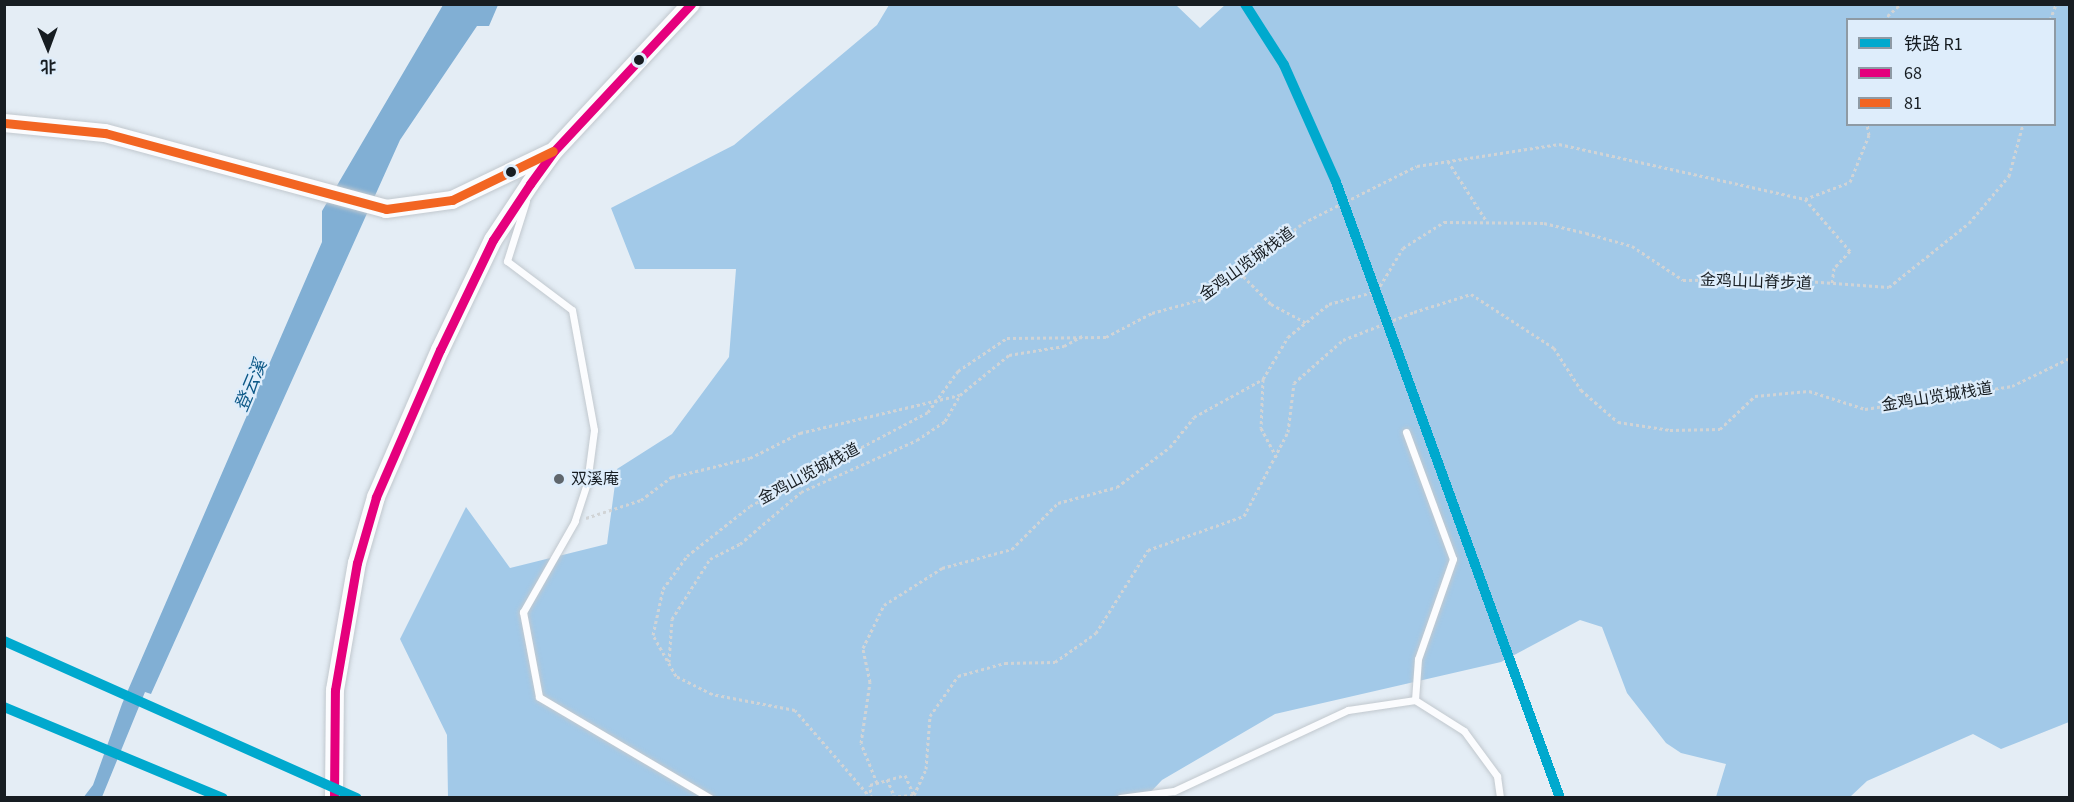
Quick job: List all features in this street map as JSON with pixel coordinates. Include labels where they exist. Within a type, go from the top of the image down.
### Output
[{"type":"street","points":[[334,798],[335,690],[369,518],[483,259],[530,184],[554,151],[691,4]]},
{"type":"street","points":[[4,123],[84,129],[331,192],[370,207],[412,208],[452,200],[554,151]]},
{"type":"lane","points":[[530,184],[507,261],[573,310],[594,430],[587,483],[575,520],[523,612],[539,698],[710,798]]},
{"type":"lane","points":[[1406,432],[1453,559],[1421,649],[1415,700]]},
{"type":"lane","points":[[1120,798],[1174,790],[1348,710],[1415,700],[1464,731],[1497,776],[1500,798]]},
{"type":"path","points":[[1885,18],[1900,4]]},
{"type":"path","points":[[1832,285],[1834,268],[1850,251],[1805,199],[1850,182],[1869,135],[1867,126]]},
{"type":"path","name":"金鸡山山脊步道","points":[[1263,379],[1288,337],[1329,304],[1377,291],[1403,248],[1444,222],[1544,223],[1632,246],[1683,280],[1779,279],[1832,285],[1889,287],[1969,223],[2009,176],[2022,126]]},
{"type":"path","name":"金鸡山览城栈道","points":[[872,798],[795,710],[712,694],[676,676],[653,635],[663,590],[687,556],[715,532],[801,477],[928,412],[958,371],[1007,338],[1106,337],[1152,313],[1203,299],[1303,222],[1417,166],[1558,144],[1805,199]]},
{"type":"path","points":[[1448,161],[1487,222]]},
{"type":"path","points":[[1239,272],[1271,304],[1306,323]]},
{"type":"path","name":"金鸡山览城栈道","points":[[914,795],[926,769],[930,716],[958,676],[1005,663],[1055,662],[1096,633],[1148,550],[1244,516],[1277,458],[1288,432],[1294,383],[1342,340],[1471,294],[1554,348],[1581,390],[1618,422],[1670,430],[1720,429],[1755,396],[1809,391],[1864,409],[2012,386],[2070,358]]},
{"type":"path","points":[[669,662],[672,619],[710,559],[740,544],[801,492],[917,440],[945,421],[960,395],[1009,355],[1064,346],[1083,336]]},
{"type":"path","points":[[1263,379],[1260,428],[1277,458]]},
{"type":"path","points":[[878,783],[861,743],[870,682],[863,648],[884,605],[942,568],[1012,549],[1058,503],[1117,487],[1170,447],[1194,417],[1263,379]]},
{"type":"path","points":[[575,520],[641,500],[672,477],[750,458],[800,433],[960,395]]},
{"type":"path","points":[[905,775],[914,795],[872,798],[870,784],[878,783],[905,775]]},
{"type":"path","points":[[887,779],[895,798]]},
{"type":"shaded area","points":[[1226,4],[2069,5],[2069,722],[2001,749],[1973,734],[1867,781],[1850,797],[1716,797],[1726,764],[1681,753],[1666,743],[1627,693],[1602,627],[1580,620],[1501,662],[1275,714],[1162,780],[1146,797],[448,797],[447,735],[400,639],[466,507],[510,568],[607,544],[617,469],[672,434],[729,357],[736,269],[635,269],[611,208],[734,145],[877,25],[889,5],[1176,5],[1200,28]]},
{"type":"shaded area","points":[[443,5],[498,5],[489,26],[477,26],[400,140],[151,694],[145,692],[102,797],[83,798],[93,785],[122,704],[322,242],[322,211]]},
{"type":"rail line","name":"R1","points":[[1245,4],[1284,65],[1336,182],[1560,798]]},
{"type":"rail line","name":"R1","points":[[4,641],[357,798]]},
{"type":"rail line","name":"R1","points":[[4,707],[223,798]]},
{"type":"transit line","name":"68","points":[[334,798],[335,690],[357,563],[376,497],[440,350],[493,240],[530,184],[554,151],[691,4]]},
{"type":"transit line","name":"81","points":[[4,123],[105,133],[386,209],[452,200],[553,151]]},
{"type":"place","name":"双溪庵","points":[[559,479]]},
{"type":"water label","name":"登云溪","points":[[252,386]]}]
